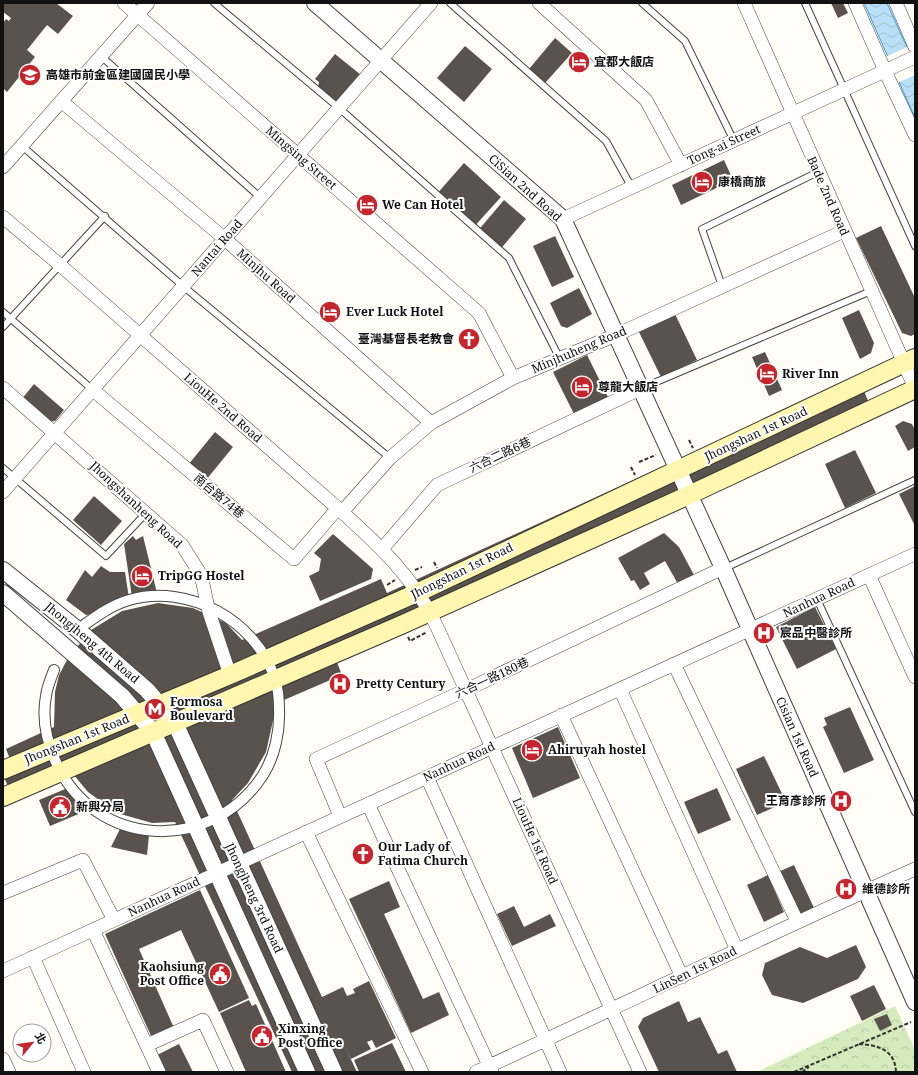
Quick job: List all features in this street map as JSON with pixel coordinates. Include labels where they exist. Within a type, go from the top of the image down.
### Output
[{"type":"main road","name":"Jhongshan 1st Road","points":[[3,770],[138,715],[418,592],[910,361]]},
{"type":"main road","name":"Jhongshan 1st Road","points":[[3,797],[430,611],[689,495],[915,389]]},
{"type":"street","name":"Mingsing Street","points":[[124,3],[479,313],[513,378]]},
{"type":"street","points":[[3,167],[102,57],[148,3]]},
{"type":"street","name":"CiSian 2nd Road","points":[[315,3],[563,219],[689,495]]},
{"type":"street","name":"Nantai Road","points":[[3,492],[431,3]]},
{"type":"street","points":[[539,3],[646,100],[681,165]]},
{"type":"street","name":"Bade 2nd Road","points":[[744,3],[871,291],[910,361],[915,389]]},
{"type":"street","points":[[855,3],[915,135]]},
{"type":"street","points":[[896,3],[915,47]]},
{"type":"street","name":"Tong-ai Street","points":[[563,219],[915,57]]},
{"type":"street","name":"Minjhu Road","points":[[62,101],[225,239],[431,423]]},
{"type":"street","name":"LiouHe 2nd Road","points":[[3,217],[60,264],[140,336],[340,510],[382,549],[418,592],[430,611]]},
{"type":"street","name":"Minjhuheng Road","points":[[340,510],[390,458],[431,423],[513,378],[616,335],[844,231]]},
{"type":"street","name":"Jhongshanheng Road","points":[[3,388],[147,512],[182,545],[201,575],[208,605],[230,675]]},
{"type":"street","name":"六合二路6巷","points":[[382,549],[436,485],[640,389]]},
{"type":"street","name":"南台路74巷","points":[[93,390],[294,559],[340,510]]},
{"type":"street","name":"Cisian 1st Road","points":[[689,495],[723,568],[915,1002]]},
{"type":"street","name":"Nanhua Road","points":[[3,971],[915,554]]},
{"type":"street","name":"六合一路180巷","points":[[340,816],[316,759],[466,690],[723,568]]},
{"type":"street","name":"Jhongjheng 4th Road","points":[[3,570],[78,630],[147,690],[175,723]]},
{"type":"street","points":[[869,575],[915,677]]},
{"type":"street","name":"Jhongjheng 4th Road","points":[[4,596],[122,696],[153,732]]},
{"type":"street","points":[[54,670],[46,695],[44,718],[51,750],[60,772],[71,789],[92,808],[116,822],[142,830],[170,832],[196,827],[217,818],[248,795],[264,774],[275,749],[280,723],[275,679],[266,659],[256,643],[236,622],[208,605],[184,598],[150,597],[129,600],[104,611],[84,625]]},
{"type":"street","name":"LiouHe 1st Road","points":[[430,611],[640,1072]]},
{"type":"street","points":[[674,664],[797,921]]},
{"type":"street","points":[[620,689],[737,950]]},
{"type":"street","points":[[561,715],[682,977]]},
{"type":"street","name":"Jhongjheng 3rd Road","points":[[175,723],[334,1072]]},
{"type":"street","name":"Jhongjheng 3rd Road","points":[[153,732],[307,1072]]},
{"type":"street","points":[[427,777],[560,1072]]},
{"type":"street","points":[[368,804],[491,1069]]},
{"type":"street","points":[[306,832],[422,1072]]},
{"type":"street","points":[[3,893],[83,860],[114,920]]},
{"type":"street","name":"LinSen 1st Road","points":[[476,1072],[491,1069],[546,1041],[797,921],[915,869]]},
{"type":"street","points":[[93,930],[159,1072]]},
{"type":"street","points":[[33,957],[84,1072]]},
{"type":"street","points":[[147,1046],[203,1020],[227,1072]]},
{"type":"street","points":[[3,1059],[9,1072]]},
{"type":"lane","points":[[214,3],[339,108],[509,258],[560,359]]},
{"type":"lane","points":[[450,3],[606,140],[632,188]]},
{"type":"lane","points":[[642,3],[685,41],[734,141]]},
{"type":"lane","points":[[805,3],[846,90],[915,246]]},
{"type":"lane","points":[[102,57],[261,198]]},
{"type":"lane","points":[[22,146],[105,216],[184,286],[390,458]]},
{"type":"lane","points":[[722,286],[702,230],[818,172]]},
{"type":"lane","points":[[3,327],[105,216]]},
{"type":"lane","points":[[640,389],[871,291]]},
{"type":"lane","points":[[3,312],[10,320],[93,390]]},
{"type":"lane","points":[[3,468],[106,556],[147,512]]},
{"type":"lane","points":[[723,568],[915,480]]},
{"type":"lane","points":[[817,599],[915,812]]},
{"type":"path","points":[[794,1072],[911,1022]]},
{"type":"path","points":[[857,1044],[876,1045],[888,1052],[895,1065],[896,1072]]},
{"type":"path","points":[[802,1072],[813,1064]]},
{"type":"green space","points":[[895,1006],[915,1050],[915,1072],[757,1072]]},
{"type":"water","points":[[864,3],[887,3],[904,41],[915,59],[915,118]]},
{"type":"pier","points":[[910,46],[915,56],[915,75],[897,83],[885,57]]},
{"type":"building","points":[[3,3],[56,3],[73,16],[58,34],[47,25],[27,50],[35,57],[7,92],[3,88],[3,23],[6,19],[9,21],[11,18],[3,12]]},
{"type":"building","points":[[831,3],[843,3],[848,13],[838,18]]},
{"type":"building","points":[[555,38],[572,53],[545,83],[529,69]]},
{"type":"building","points":[[465,46],[492,69],[464,102],[437,78]]},
{"type":"building","name":"宜都大飯店","points":[[580,51],[589,59],[578,72],[569,64]]},
{"type":"building","points":[[335,54],[361,75],[335,106],[317,92],[319,82],[315,79]]},
{"type":"building","name":"康橋商旅","points":[[724,160],[733,180],[681,205],[672,185]]},
{"type":"building","points":[[464,163],[501,197],[472,229],[435,196]]},
{"type":"building","points":[[504,200],[526,219],[498,252],[476,233]]},
{"type":"building","points":[[881,226],[915,298],[915,334],[911,336],[902,333],[856,238]]},
{"type":"building","points":[[555,236],[574,277],[552,287],[533,246]]},
{"type":"building","points":[[579,288],[592,314],[567,328],[561,326],[550,303]]},
{"type":"building","points":[[859,310],[874,343],[871,353],[860,359],[842,318]]},
{"type":"building","points":[[675,314],[697,360],[661,377],[639,332]]},
{"type":"building","name":"River Inn","points":[[765,352],[782,390],[769,396],[752,357]]},
{"type":"building","name":"尊龍大飯店","points":[[587,355],[610,401],[576,418],[553,372]]},
{"type":"building","points":[[858,377],[869,403],[336,660],[342,675],[284,700],[276,707],[266,752],[248,783],[232,800],[322,997],[343,987],[347,996],[355,993],[353,989],[369,981],[396,1038],[376,1048],[372,1040],[367,1042],[371,1049],[351,1059],[344,1045],[357,1072],[292,1072],[175,822],[152,823],[117,813],[88,792],[73,774],[14,800],[3,775],[10,759],[6,749],[54,727],[55,692],[59,675],[68,658],[91,630],[122,611],[158,603],[193,608],[226,623],[242,640],[381,579],[387,593]]},
{"type":"building","points":[[34,384],[64,410],[55,421],[46,422],[21,400]]},
{"type":"building","points":[[903,421],[912,424],[915,430],[915,447],[908,451],[895,426]]},
{"type":"building","points":[[215,432],[233,447],[206,480],[188,465]]},
{"type":"building","points":[[855,450],[876,493],[845,508],[825,464]]},
{"type":"building","points":[[915,486],[915,526],[899,494]]},
{"type":"building","points":[[94,496],[122,521],[101,545],[73,520]]},
{"type":"building","points":[[664,533],[679,547],[694,575],[678,584],[665,561],[644,573],[650,584],[640,590],[634,580],[631,581],[618,558]]},
{"type":"building","points":[[333,534],[373,569],[371,579],[320,601],[309,576],[319,571],[321,559],[314,553]]},
{"type":"building","points":[[133,536],[136,540],[143,536],[157,593],[132,597],[124,544]]},
{"type":"building","points":[[101,566],[110,572],[125,572],[129,598],[94,614],[86,615],[66,600],[85,570],[92,577]]},
{"type":"building","points":[[815,607],[836,649],[797,669],[776,627]]},
{"type":"building","points":[[850,707],[874,760],[844,773],[823,727],[827,725],[824,718]]},
{"type":"building","points":[[558,727],[580,778],[533,798],[512,748]]},
{"type":"building","points":[[764,756],[786,802],[757,815],[736,769]]},
{"type":"building","name":"新興分局","points":[[70,787],[81,813],[50,826],[39,800]]},
{"type":"building","points":[[717,788],[731,820],[698,834],[684,802]]},
{"type":"building","points":[[120,829],[149,835],[147,855],[111,847]]},
{"type":"building","points":[[794,865],[815,910],[798,918],[778,872]]},
{"type":"building","points":[[768,875],[784,912],[764,922],[747,885]]},
{"type":"building","points":[[389,881],[400,907],[384,914],[423,999],[439,992],[449,1015],[411,1033],[349,899]]},
{"type":"building","name":"Kaohsiung Post Office","points":[[200,890],[249,998],[219,1012],[181,930],[139,949],[174,1028],[152,1038],[105,934]]},
{"type":"building","points":[[514,906],[524,927],[550,914],[556,926],[512,946],[497,914]]},
{"type":"building","points":[[856,945],[866,967],[858,979],[803,1003],[772,995],[762,975],[765,963],[800,947],[827,958]]},
{"type":"building","points":[[874,985],[886,1009],[862,1021],[850,996]]},
{"type":"building","name":"Kaohsiung Post Office","points":[[249,1000],[252,1006],[256,1004],[286,1072],[246,1072],[220,1013]]},
{"type":"building","points":[[679,1001],[688,1022],[700,1017],[718,1054],[727,1050],[737,1072],[659,1072],[638,1027],[643,1018]]},
{"type":"building","points":[[887,1014],[892,1025],[880,1031],[874,1019]]},
{"type":"building","points":[[392,1043],[406,1072],[359,1072],[354,1060]]},
{"type":"building","points":[[179,1044],[193,1072],[162,1072],[155,1056]]},
{"type":"place","name":"宜都大飯店","points":[[579,62]]},
{"type":"place","name":"高雄市前金區建國國民小學","points":[[30,75]]},
{"type":"place","name":"康橋商旅","points":[[702,182]]},
{"type":"place","name":"We Can Hotel","points":[[367,205]]},
{"type":"place","name":"Ever Luck Hotel","points":[[330,312]]},
{"type":"place","name":"臺灣基督長老教會","points":[[469,339]]},
{"type":"place","name":"River Inn","points":[[767,374]]},
{"type":"place","name":"尊龍大飯店","points":[[582,387]]},
{"type":"place","name":"TripGG Hostel","points":[[142,576]]},
{"type":"place","name":"宸品中醫診所","points":[[764,633]]},
{"type":"place","name":"Pretty Century","points":[[340,684]]},
{"type":"place","name":"Formosa Boulevard","points":[[155,709]]},
{"type":"place","name":"Ahiruyah hostel","points":[[532,750]]},
{"type":"place","name":"王育彥診所","points":[[841,801]]},
{"type":"place","name":"新興分局","points":[[60,807]]},
{"type":"place","name":"Our Lady of Fatima Church","points":[[363,854]]},
{"type":"place","name":"維德診所","points":[[846,889]]},
{"type":"place","name":"Kaohsiung Post Office","points":[[220,974]]},
{"type":"place","name":"Xinxing Post Office","points":[[262,1036]]}]
